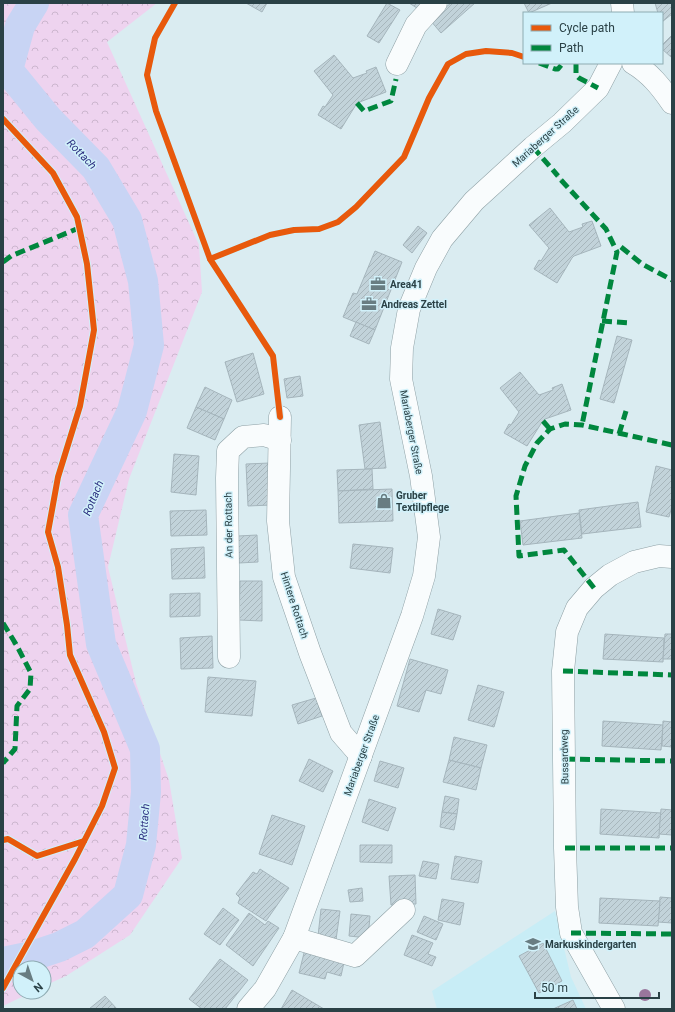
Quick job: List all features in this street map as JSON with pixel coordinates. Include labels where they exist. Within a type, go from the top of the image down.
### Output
[{"type":"street","points":[[397,64],[416,26],[436,3]]},
{"type":"street","name":"Mariaberger Straße","points":[[248,1009],[265,989],[294,938],[412,616],[424,576],[429,537],[421,476],[401,379],[402,348],[409,309],[426,268],[442,239],[474,201],[533,147],[562,123],[598,88],[610,64]]},
{"type":"street","points":[[635,64],[658,83],[672,103]]},
{"type":"street","name":"Hintere Rottach","points":[[280,417],[278,521],[284,577],[310,653],[342,732],[361,756]]},
{"type":"street","name":"An der Rottach","points":[[229,657],[228,451],[243,437],[264,435],[280,440]]},
{"type":"street","name":"Bussardweg","points":[[614,1009],[572,933],[567,906],[563,671],[568,632],[577,608],[594,588],[610,575],[634,562],[659,556],[672,557]]},
{"type":"street","points":[[294,938],[355,956],[404,910]]},
{"type":"path","points":[[558,176],[561,180]]},
{"type":"shaded area","name":"Markuskindergarten","points":[[555,911],[571,977],[586,1009],[437,1009],[432,991]]},
{"type":"green space","points":[[3,3],[157,3],[107,42],[199,245],[202,292],[129,479],[108,567],[136,683],[169,780],[182,858],[130,935],[66,976],[52,982],[52,960],[12,960],[12,1000],[15,1000],[3,1006]]},
{"type":"building","points":[[246,3],[267,3],[262,12]]},
{"type":"building","points":[[387,3],[400,10],[379,43],[367,36]]},
{"type":"building","points":[[409,3],[421,3],[417,8]]},
{"type":"building","points":[[451,3],[475,3],[441,33],[430,20]]},
{"type":"building","points":[[524,3],[552,3],[531,12],[528,12]]},
{"type":"building","points":[[655,3],[672,3],[672,14],[663,21],[663,12],[658,12]]},
{"type":"building","points":[[672,35],[671,57],[663,50],[663,44]]},
{"type":"building","points":[[334,55],[353,78],[367,73],[366,71],[376,67],[386,92],[357,103],[341,129],[318,115],[323,106],[325,107],[333,95],[314,71]]},
{"type":"building","points":[[550,208],[569,232],[583,227],[582,224],[592,221],[601,246],[574,256],[557,283],[534,269],[549,248],[529,225]]},
{"type":"building","points":[[418,226],[427,233],[412,253],[403,245]]},
{"type":"building","points":[[375,251],[402,262],[375,330],[343,317],[353,293],[357,294]]},
{"type":"building","points":[[356,322],[375,330],[369,344],[350,336]]},
{"type":"building","points":[[617,336],[632,340],[614,403],[600,399]]},
{"type":"building","points":[[253,353],[264,394],[237,402],[225,362]]},
{"type":"building","points":[[520,372],[539,395],[553,390],[552,388],[562,384],[571,410],[545,419],[527,446],[504,433],[519,412],[500,388]]},
{"type":"building","points":[[300,376],[303,396],[287,398],[284,379]]},
{"type":"building","points":[[205,387],[232,400],[224,419],[196,407]]},
{"type":"building","points":[[196,407],[224,419],[215,440],[187,428]]},
{"type":"building","points":[[380,422],[386,468],[365,469],[359,425]]},
{"type":"building","points":[[174,454],[199,456],[196,495],[171,492]]},
{"type":"building","points":[[270,463],[271,505],[248,506],[246,464]]},
{"type":"building","points":[[656,466],[672,470],[672,506],[669,517],[646,512]]},
{"type":"building","points":[[372,469],[373,489],[338,491],[337,470]]},
{"type":"building","points":[[392,489],[393,521],[339,523],[338,491]]},
{"type":"building","points":[[638,502],[641,527],[582,534],[579,510]]},
{"type":"building","points":[[206,510],[207,535],[171,536],[170,511]]},
{"type":"building","points":[[579,513],[582,538],[523,545],[520,521]]},
{"type":"building","points":[[257,535],[258,562],[239,563],[238,536]]},
{"type":"building","points":[[353,544],[393,548],[390,573],[350,568]]},
{"type":"building","points":[[204,547],[205,578],[172,579],[171,549]]},
{"type":"building","points":[[240,581],[262,581],[262,621],[239,620]]},
{"type":"building","points":[[200,593],[200,616],[170,617],[170,594]]},
{"type":"building","points":[[438,609],[461,616],[453,640],[431,634]]},
{"type":"building","points":[[605,634],[664,638],[663,662],[603,659]]},
{"type":"building","points":[[665,634],[672,634],[672,659],[663,659]]},
{"type":"building","points":[[212,636],[213,668],[181,669],[180,638]]},
{"type":"building","points":[[410,659],[448,670],[441,694],[426,690],[419,712],[397,706]]},
{"type":"building","points":[[208,677],[256,681],[252,716],[205,712]]},
{"type":"building","points":[[478,685],[504,692],[494,727],[468,720]]},
{"type":"building","points":[[316,698],[322,716],[298,724],[292,705]]},
{"type":"building","points":[[603,721],[663,725],[661,750],[602,746]]},
{"type":"building","points":[[663,721],[672,722],[672,747],[662,746]]},
{"type":"building","points":[[454,737],[487,745],[481,768],[449,760]]},
{"type":"building","points":[[309,759],[333,771],[323,792],[299,781]]},
{"type":"building","points":[[449,760],[481,768],[476,790],[443,782]]},
{"type":"building","points":[[380,761],[404,768],[398,788],[374,781]]},
{"type":"building","points":[[445,796],[459,799],[457,814],[442,812]]},
{"type":"building","points":[[369,799],[396,808],[388,831],[362,822]]},
{"type":"building","points":[[601,809],[661,813],[659,838],[600,834]]},
{"type":"building","points":[[661,809],[672,810],[672,835],[659,834]]},
{"type":"building","points":[[442,812],[457,814],[454,830],[440,827]]},
{"type":"building","points":[[272,815],[305,826],[292,865],[259,854]]},
{"type":"building","points":[[360,845],[392,845],[392,863],[360,862]]},
{"type":"building","points":[[455,856],[482,861],[478,883],[451,879]]},
{"type":"building","points":[[423,861],[439,864],[436,879],[419,876]]},
{"type":"building","points":[[260,869],[289,888],[266,921],[238,903],[240,898],[236,894],[253,872],[257,874]]},
{"type":"building","points":[[415,875],[416,904],[391,905],[389,876]]},
{"type":"building","points":[[362,888],[363,901],[350,902],[348,890]]},
{"type":"building","points":[[660,897],[672,898],[672,923],[658,922]]},
{"type":"building","points":[[600,898],[660,901],[658,926],[599,923]]},
{"type":"building","points":[[442,899],[464,903],[460,925],[438,920]]},
{"type":"building","points":[[223,908],[239,920],[220,945],[204,934]]},
{"type":"building","points":[[321,909],[340,911],[335,947],[317,945]]},
{"type":"building","points":[[249,913],[265,925],[268,921],[279,928],[253,966],[226,945]]},
{"type":"building","points":[[351,914],[370,916],[368,938],[349,936]]},
{"type":"building","points":[[424,916],[443,924],[436,940],[417,932]]},
{"type":"building","points":[[412,935],[433,943],[428,954],[436,957],[432,966],[404,955]]},
{"type":"building","points":[[543,943],[562,981],[539,993],[519,956]]},
{"type":"building","points":[[305,949],[345,958],[341,976],[327,972],[325,979],[299,973]]},
{"type":"building","points":[[220,959],[248,980],[225,1009],[202,1009],[189,999]]},
{"type":"building","points":[[292,990],[324,1009],[281,1009]]},
{"type":"building","points":[[105,996],[117,1009],[89,1009]]},
{"type":"building","points":[[573,1000],[577,1009],[553,1009]]},
{"type":"waterway","name":"Rottach","points":[[3,962],[32,956],[59,947],[85,934],[128,895],[141,845],[146,792],[145,749],[101,644],[83,515],[132,411],[149,345],[143,281],[127,220],[96,168],[48,119],[8,70],[20,26],[34,3]]},
{"type":"marked path","points":[[542,64],[555,69],[558,69],[562,64]]},
{"type":"marked path","points":[[576,64],[576,75],[598,88]]},
{"type":"marked path","points":[[357,103],[364,111],[391,101],[396,79]]},
{"type":"marked path","points":[[533,147],[558,176]]},
{"type":"marked path","points":[[561,180],[606,229],[617,252],[582,425]]},
{"type":"marked path","points":[[3,262],[11,256],[79,228]]},
{"type":"marked path","points":[[621,247],[642,264],[672,280]]},
{"type":"marked path","points":[[602,321],[631,323]]},
{"type":"marked path","points":[[619,434],[626,411]]},
{"type":"marked path","points":[[543,421],[550,429]]},
{"type":"marked path","points":[[594,588],[564,550],[519,556],[516,496],[525,466],[537,443],[550,429],[565,424],[582,425],[672,445]]},
{"type":"marked path","points":[[3,623],[31,673],[30,689],[17,706],[15,749],[3,763]]},
{"type":"marked path","points":[[563,671],[672,675]]},
{"type":"marked path","points":[[565,759],[672,761]]},
{"type":"marked path","points":[[565,848],[672,848]]},
{"type":"marked path","points":[[571,933],[672,934]]},
{"type":"cycle path","points":[[175,3],[155,38],[147,75],[156,111],[210,259],[273,356],[280,417]]},
{"type":"cycle path","points":[[210,259],[270,235],[294,230],[319,229],[338,222],[356,207],[404,157],[429,98],[448,64],[466,54],[486,51],[512,53],[523,57]]},
{"type":"cycle path","points":[[3,119],[53,173],[77,217],[87,264],[94,330],[80,406],[58,477],[48,532],[58,567],[70,655],[104,732],[115,768],[102,806],[75,859],[3,988]]},
{"type":"cycle path","points":[[3,840],[8,839],[37,856],[84,841]]},
{"type":"place","name":"Area41","points":[[378,284]]},
{"type":"place","name":"Andreas Zettel","points":[[369,304]]},
{"type":"place","name":"Gruber Textilpflege","points":[[384,501]]},
{"type":"place","name":"Markuskindergarten","points":[[533,944]]}]
